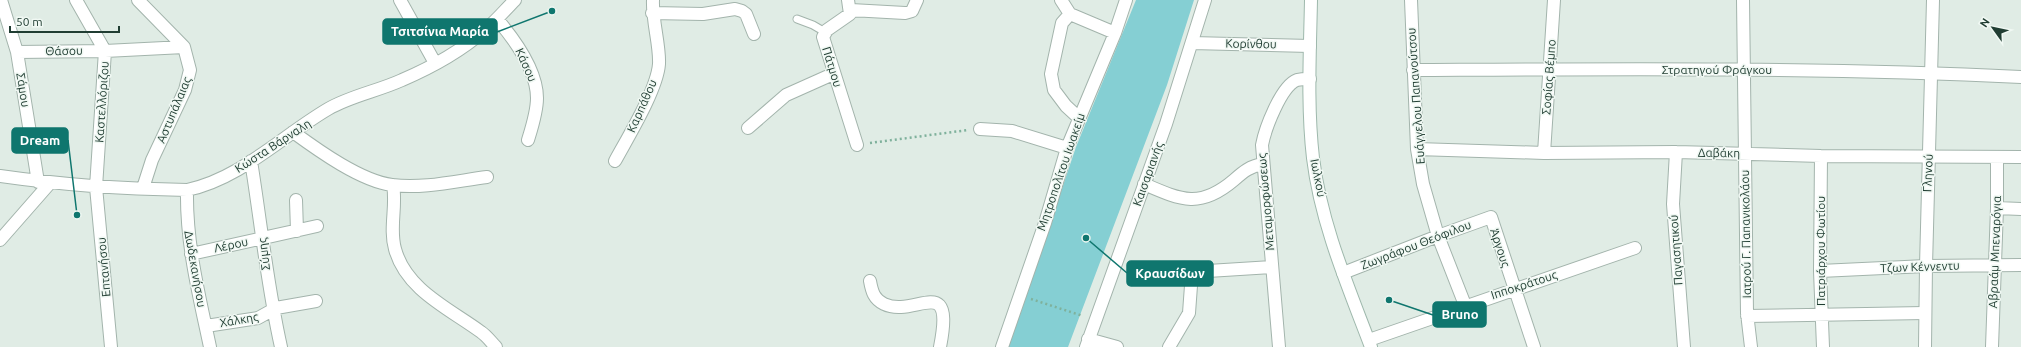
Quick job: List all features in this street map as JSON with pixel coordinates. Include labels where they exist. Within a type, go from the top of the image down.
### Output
[{"type":"street","name":"Σάμου","points":[[1,0],[17,52],[38,182]]},
{"type":"street","name":"Καστελλόριζου","points":[[76,0],[105,51],[96,187]]},
{"type":"street","name":"Αστυπάλαιας","points":[[138,0],[184,47],[190,63],[189,76],[185,90],[152,160],[143,188]]},
{"type":"street","points":[[400,0],[435,63]]},
{"type":"street","name":"Κώστα Βάρναλη","points":[[0,176],[38,182],[96,187],[186,190],[214,182],[251,161],[337,104],[403,80],[435,63],[471,41],[497,19],[515,0]]},
{"type":"street","name":"Καρπάθου","points":[[615,161],[648,98],[659,64],[652,13],[653,0]]},
{"type":"street","points":[[849,5],[906,13],[912,11],[916,0]]},
{"type":"street","points":[[1061,0],[1070,14],[1115,33]]},
{"type":"street","name":"Μητροπολίτου Ιωακείμ","points":[[1002,347],[1067,148],[1115,33],[1126,0]]},
{"type":"street","name":"Καισαριανής","points":[[1087,343],[1144,184],[1205,0]]},
{"type":"street","name":"Ιωλκού","points":[[1311,0],[1310,79],[1312,145],[1316,173],[1325,215],[1343,273],[1370,343]]},
{"type":"street","name":"Ευάγγελου Παπανούτσου","points":[[1410,0],[1417,149],[1423,184],[1438,236],[1465,305]]},
{"type":"street","name":"Σοφίας Βέμπο","points":[[1544,153],[1554,0]]},
{"type":"street","name":"Ιατρού Γ. Παπανικολάου","points":[[1743,0],[1747,316],[1751,347]]},
{"type":"street","name":"Γληνού","points":[[1925,347],[1930,72],[1933,0]]},
{"type":"street","name":"Πάτμου","points":[[849,5],[848,17],[825,32],[823,37],[833,74],[857,145]]},
{"type":"street","points":[[652,13],[703,14],[735,9],[746,14],[754,34]]},
{"type":"street","points":[[1070,14],[1062,23],[1051,74],[1054,90],[1066,106],[1079,118]]},
{"type":"street","name":"Κάσου","points":[[497,19],[519,47],[536,87],[536,108],[528,140]]},
{"type":"street","name":"Κορίνθου","points":[[1192,43],[1310,46]]},
{"type":"street","name":"Θάσου","points":[[17,52],[105,51],[184,47]]},
{"type":"street","name":"Στρατηγού Φράγκου","points":[[1413,70],[1549,69],[1930,72],[2021,77]]},
{"type":"street","points":[[748,128],[786,95],[833,74]]},
{"type":"street","name":"Μεταμορφώσεως","points":[[1279,347],[1262,164],[1263,137],[1278,103],[1294,82],[1310,79]]},
{"type":"street","points":[[980,129],[1012,131],[1067,148]]},
{"type":"street","points":[[294,132],[331,158],[362,175],[393,185],[426,185],[486,177]]},
{"type":"street","name":"Δαβάκη","points":[[1417,149],[1544,153],[1676,152],[1821,156],[2021,157]]},
{"type":"street","name":"Παγασητικού","points":[[1676,152],[1673,204],[1684,347]]},
{"type":"street","name":"Πατριάρχου Φωτίου","points":[[1821,156],[1820,271],[1823,347]]},
{"type":"street","name":"Αβραάμ Μπεναρόγια","points":[[1992,347],[1997,208],[1997,157]]},
{"type":"street","name":"Σύμης","points":[[251,161],[272,311],[281,347]]},
{"type":"street","points":[[1144,184],[1173,197],[1197,200],[1213,195],[1249,168],[1262,164]]},
{"type":"street","points":[[0,240],[50,183]]},
{"type":"street","points":[[393,185],[394,200],[392,238],[395,250],[408,276],[421,290],[482,333],[496,347]]},
{"type":"street","name":"Επτανήσου","points":[[96,187],[111,347]]},
{"type":"street","name":"Δωδεκανήσου","points":[[186,190],[186,220],[191,254],[210,347]]},
{"type":"street","points":[[296,200],[297,231]]},
{"type":"street","points":[[1997,208],[2021,209]]},
{"type":"street","name":"Ζωγράφου Θεόφιλου","points":[[1343,273],[1438,236],[1491,218]]},
{"type":"street","name":"Άργους","points":[[1491,218],[1534,347]]},
{"type":"street","name":"Λέρου","points":[[191,254],[316,226]]},
{"type":"street","name":"Ιπποκράτους","points":[[1370,343],[1465,305],[1635,248]]},
{"type":"street","name":"Τζων Κέννεντυ","points":[[1820,271],[1926,266],[2021,265]]},
{"type":"street","points":[[1169,347],[1189,313],[1192,272],[1272,267]]},
{"type":"street","points":[[870,281],[871,291],[876,298],[892,307],[906,307],[929,301],[937,304],[941,309],[942,320],[940,347]]},
{"type":"street","name":"Χάλκης","points":[[206,326],[258,318],[280,307],[316,301]]},
{"type":"street","points":[[1747,316],[1925,313]]},
{"type":"street","points":[[1087,343],[1116,347]]},
{"type":"lane","points":[[797,19],[825,32]]},
{"type":"path","points":[[857,145],[980,129]]},
{"type":"path","points":[[1020,295],[1095,320]]},
{"type":"water","points":[[1136,0],[1194,0],[1167,85],[1068,347],[1006,347],[1042,248],[1076,147]]},
{"type":"place","name":"Τσιτσίνια Μαρία","points":[[552,11]]},
{"type":"place","name":"Dream","points":[[77,215]]},
{"type":"place","name":"Κραυσίδων","points":[[1086,238]]},
{"type":"place","name":"Bruno","points":[[1389,300]]}]
